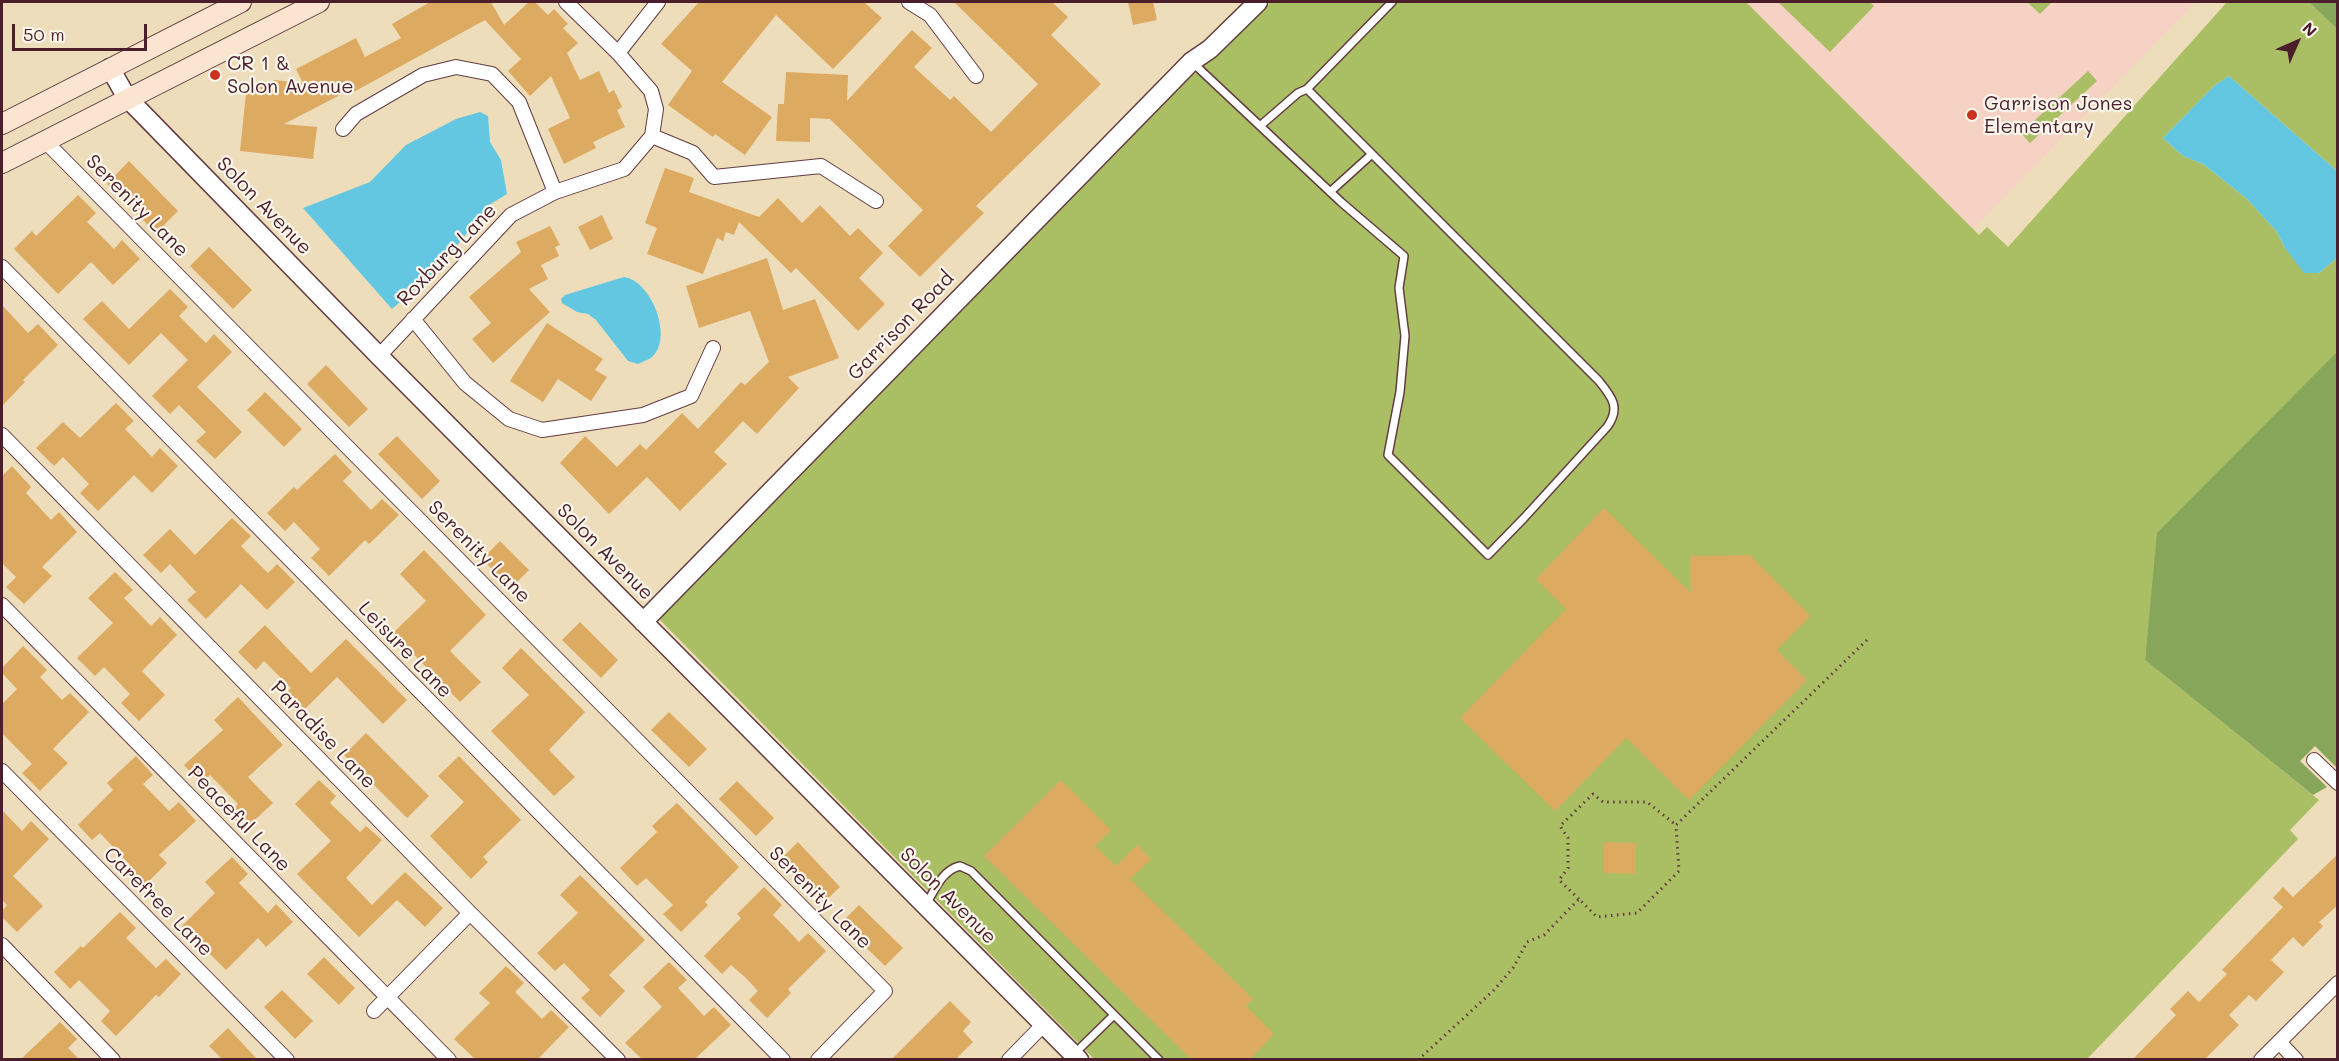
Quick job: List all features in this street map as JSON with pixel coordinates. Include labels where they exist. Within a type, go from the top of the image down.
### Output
[{"type":"main road","points":[[2,124],[241,2]]},
{"type":"main road","points":[[2,162],[320,2]]},
{"type":"street","points":[[567,2],[618,53],[651,91],[656,109],[652,136],[693,153],[714,177],[821,166],[876,201]]},
{"type":"street","points":[[618,53],[658,2]]},
{"type":"street","points":[[909,2],[930,15],[976,76]]},
{"type":"street","name":"Garrison Road","points":[[1191,62],[1203,41],[1242,2]]},
{"type":"street","name":"Garrison Road","points":[[643,622],[1191,62],[1210,49],[1258,2]]},
{"type":"street","name":"Solon Avenue","points":[[110,68],[127,98],[379,356],[1076,1057]]},
{"type":"street","points":[[343,129],[356,114],[423,75],[456,68],[492,74],[519,102],[555,192]]},
{"type":"street","name":"Roxburg Lane","points":[[379,356],[511,215],[555,192],[624,169],[652,136]]},
{"type":"street","name":"Serenity Lane","points":[[45,141],[885,992],[818,1059]]},
{"type":"street","name":"Leisure Lane","points":[[2,267],[783,1059]]},
{"type":"street","points":[[413,319],[465,383],[509,418],[542,430],[643,415],[691,396],[713,348]]},
{"type":"street","name":"Paradise Lane","points":[[2,435],[470,913],[618,1059]]},
{"type":"street","name":"Peaceful Lane","points":[[2,604],[449,1059]]},
{"type":"street","points":[[2314,760],[2337,783]]},
{"type":"street","name":"Carefree Lane","points":[[2,771],[287,1059]]},
{"type":"street","points":[[374,1011],[470,913]]},
{"type":"street","points":[[2,945],[113,1059]]},
{"type":"street","points":[[2262,1059],[2337,983]]},
{"type":"street","points":[[1009,1059],[1044,1024]]},
{"type":"street","points":[[2279,1042],[2296,1059]]},
{"type":"lane","points":[[1260,126],[1298,93],[1307,89],[1392,2]]},
{"type":"lane","points":[[1191,62],[1330,192],[1404,256],[1399,288],[1405,336],[1400,392],[1389,455],[1488,555],[1607,427],[1613,419],[1612,399],[1599,381],[1307,89]]},
{"type":"lane","points":[[1330,192],[1372,154]]},
{"type":"lane","points":[[926,905],[943,878],[952,869],[960,866],[966,868],[1159,1059]]},
{"type":"lane","points":[[1076,1057],[1114,1015]]},
{"type":"path","points":[[1676,825],[1869,638]]},
{"type":"path","points":[[1593,794],[1603,802],[1647,802],[1676,825],[1679,871],[1637,913],[1598,917],[1559,880],[1568,868],[1568,838],[1560,826],[1593,794]]},
{"type":"path","points":[[1418,1059],[1494,990],[1513,968],[1527,942],[1544,935],[1579,899]]},
{"type":"shaded area","name":"Garrison Jones Elementary","points":[[1746,2],[2196,2],[1973,229]]},
{"type":"green space","points":[[1271,2],[1746,2],[1979,235],[1987,227],[2008,247],[2227,2],[2309,2],[2337,29],[2337,171],[2229,76],[2214,86],[2163,138],[2183,156],[2203,164],[2247,199],[2277,232],[2285,248],[2319,273],[2337,258],[2338,352],[2158,533],[2145,660],[2319,800],[2290,830],[2298,839],[2087,1059],[1094,1059],[659,619],[1192,74],[1217,56]]},
{"type":"green space","points":[[1778,2],[1870,2],[1874,6],[1830,52]]},
{"type":"green space","points":[[2027,2],[2052,2],[2040,14]]},
{"type":"green space","points":[[2309,2],[2337,2],[2337,29]]},
{"type":"green space","points":[[2088,71],[2097,81],[2030,143],[2021,133]]},
{"type":"green space","points":[[2337,352],[2337,768],[2315,746],[2300,761],[2327,787],[2313,795],[2145,660],[2157,533]]},
{"type":"water","points":[[2229,76],[2337,171],[2337,258],[2319,273],[2304,273],[2285,248],[2277,232],[2247,199],[2203,164],[2183,156],[2163,138],[2214,86]]},
{"type":"water","points":[[480,112],[488,116],[490,142],[501,160],[507,194],[489,205],[440,267],[392,309],[303,208],[370,182],[406,145],[456,119]]},
{"type":"water","points":[[624,277],[643,288],[657,312],[660,325],[661,338],[658,349],[651,358],[638,364],[628,361],[596,320],[562,303],[561,299],[565,295]]},
{"type":"building","points":[[430,2],[491,2],[504,25],[529,2],[535,2],[548,15],[554,9],[568,24],[563,28],[578,43],[567,53],[580,80],[599,71],[609,93],[614,90],[622,107],[617,110],[625,127],[593,142],[596,148],[564,164],[548,129],[570,118],[551,76],[530,96],[508,71],[521,59],[485,20],[350,94],[348,91],[284,124],[317,127],[313,159],[240,151],[247,84],[273,87],[273,80],[303,83],[296,69],[356,38],[365,57],[401,38],[392,24]]},
{"type":"building","points":[[699,2],[864,2],[882,18],[833,69],[776,15],[722,82],[772,117],[745,155],[715,134],[713,137],[668,105],[692,71],[661,44]]},
{"type":"building","points":[[954,2],[1052,2],[1068,17],[1051,35],[1101,84],[976,206],[984,213],[920,277],[888,246],[923,210],[830,119],[810,118],[810,142],[776,141],[778,104],[784,104],[786,72],[848,75],[847,101],[912,30],[932,48],[914,67],[950,100],[954,96],[991,132],[1038,84]]},
{"type":"building","points":[[1128,2],[1153,2],[1157,20],[1133,25]]},
{"type":"building","points":[[129,161],[178,211],[156,233],[107,184]]},
{"type":"building","points":[[665,168],[694,178],[689,192],[759,217],[778,198],[802,223],[820,205],[850,236],[858,228],[883,253],[859,278],[885,304],[858,331],[796,268],[791,273],[739,222],[734,235],[726,232],[723,241],[717,238],[703,274],[647,254],[657,228],[645,223]]},
{"type":"building","points":[[78,195],[96,213],[87,222],[114,249],[122,240],[140,259],[113,285],[91,262],[58,294],[14,249],[32,231],[36,236]]},
{"type":"building","points":[[602,215],[613,239],[590,250],[578,227]]},
{"type":"building","points":[[550,226],[560,245],[555,247],[559,256],[541,265],[548,279],[529,289],[550,312],[493,363],[472,339],[491,323],[469,297],[521,252],[516,242]]},
{"type":"building","points":[[209,247],[252,290],[233,309],[190,266]]},
{"type":"building","points":[[767,258],[783,310],[815,299],[839,358],[788,377],[799,388],[757,434],[743,421],[714,452],[727,464],[680,511],[647,477],[609,514],[560,463],[585,436],[617,467],[640,444],[646,450],[682,413],[698,429],[741,382],[745,385],[769,362],[750,311],[699,328],[686,286]]},
{"type":"building","points":[[170,289],[188,307],[179,316],[206,343],[214,334],[232,352],[197,387],[242,432],[215,459],[196,441],[206,432],[179,405],[170,414],[152,396],[188,360],[161,333],[129,365],[83,319],[102,301],[129,329]]},
{"type":"building","points":[[2,305],[28,333],[38,324],[58,345],[23,380],[25,382],[2,406]]},
{"type":"building","points":[[547,323],[603,359],[595,370],[607,377],[591,401],[558,379],[543,402],[510,381]]},
{"type":"building","points":[[326,365],[368,409],[349,427],[307,384]]},
{"type":"building","points":[[265,392],[302,429],[284,447],[247,410]]},
{"type":"building","points":[[116,403],[134,421],[125,429],[152,457],[160,448],[178,466],[152,493],[134,475],[98,511],[80,493],[89,484],[63,457],[54,466],[36,448],[63,422],[80,438]]},
{"type":"building","points":[[397,436],[440,481],[422,499],[378,454]]},
{"type":"building","points":[[335,454],[352,472],[343,481],[371,510],[382,499],[399,515],[369,544],[365,540],[329,576],[311,558],[320,549],[294,522],[285,531],[267,513],[294,487],[297,490]]},
{"type":"building","points":[[12,466],[31,487],[26,493],[51,520],[59,512],[77,532],[42,567],[52,576],[24,604],[6,587],[16,577],[2,563],[2,476]]},
{"type":"building","points":[[1604,508],[1691,593],[1690,556],[1750,555],[1811,616],[1777,650],[1807,680],[1689,800],[1626,738],[1555,811],[1460,718],[1566,609],[1536,579]]},
{"type":"building","points":[[232,518],[251,536],[241,546],[268,573],[277,564],[295,582],[267,610],[241,584],[206,619],[187,600],[196,592],[170,564],[161,573],[143,555],[170,529],[195,555]]},
{"type":"building","points":[[500,541],[529,570],[511,588],[482,559]]},
{"type":"building","points":[[424,550],[486,615],[450,651],[481,682],[460,702],[393,633],[426,601],[400,574]]},
{"type":"building","points":[[115,572],[133,590],[124,598],[151,626],[160,617],[177,635],[142,671],[165,695],[139,721],[121,703],[130,694],[104,667],[95,676],[77,658],[113,623],[88,598]]},
{"type":"building","points":[[580,622],[618,660],[601,678],[562,640]]},
{"type":"building","points":[[265,625],[311,673],[346,639],[407,700],[383,724],[337,677],[299,715],[282,697],[291,688],[264,661],[256,670],[238,652]]},
{"type":"building","points":[[23,646],[47,670],[40,677],[62,700],[70,693],[89,712],[53,749],[68,763],[40,791],[22,773],[32,764],[2,733],[2,704],[17,689],[2,673],[2,668]]},
{"type":"building","points":[[521,648],[585,712],[549,750],[575,777],[554,796],[491,731],[529,695],[502,668]]},
{"type":"building","points":[[238,697],[283,745],[248,777],[273,803],[244,830],[229,813],[238,804],[210,775],[201,784],[184,765],[223,730],[214,720]]},
{"type":"building","points":[[669,712],[707,749],[689,767],[651,730]]},
{"type":"building","points":[[366,733],[429,796],[407,818],[344,755]]},
{"type":"building","points":[[136,756],[153,775],[143,784],[169,811],[179,802],[196,821],[159,855],[167,863],[141,889],[124,871],[130,865],[100,833],[92,840],[78,825],[113,790],[107,783]]},
{"type":"building","points":[[459,756],[521,820],[483,857],[488,862],[471,879],[430,836],[464,802],[438,776]]},
{"type":"building","points":[[319,780],[336,796],[330,803],[360,832],[366,826],[382,840],[346,878],[372,905],[405,872],[443,908],[425,927],[397,900],[359,937],[297,874],[331,841],[295,804]]},
{"type":"building","points":[[1061,780],[1111,830],[1095,846],[1116,866],[1137,845],[1151,859],[1130,879],[1253,999],[1246,1006],[1274,1034],[1250,1059],[1191,1059],[984,856]]},
{"type":"building","points":[[737,781],[774,818],[756,836],[719,799]]},
{"type":"building","points":[[677,803],[739,867],[705,902],[708,905],[681,932],[663,914],[673,905],[646,878],[637,886],[620,868],[657,832],[652,826]]},
{"type":"building","points":[[2,810],[22,831],[31,821],[49,839],[13,876],[43,906],[17,932],[2,917],[2,911],[7,905],[2,900]]},
{"type":"building","points":[[798,842],[840,887],[822,904],[780,860]]},
{"type":"building","points":[[1604,842],[1636,843],[1636,874],[1604,873]]},
{"type":"building","points":[[2337,855],[2337,906],[2319,922],[2323,926],[2303,947],[2293,937],[2271,960],[2284,972],[2256,1001],[2249,995],[2229,1015],[2239,1025],[2205,1059],[2133,1059],[2176,1015],[2170,1009],[2188,991],[2199,1002],[2227,974],[2222,970],[2283,907],[2273,898],[2283,887],[2293,897]]},
{"type":"building","points":[[232,857],[248,874],[239,883],[268,913],[276,904],[293,922],[266,947],[258,938],[226,970],[182,926],[215,893],[205,882]]},
{"type":"building","points":[[580,875],[645,940],[609,975],[625,991],[600,1017],[581,998],[590,990],[564,963],[555,971],[537,953],[578,913],[560,895]]},
{"type":"building","points":[[764,887],[782,905],[773,915],[799,942],[808,933],[826,951],[788,989],[791,993],[767,1018],[749,1000],[758,991],[746,978],[731,965],[722,974],[704,956],[741,918],[737,914]]},
{"type":"building","points":[[859,905],[903,948],[885,966],[841,923]]},
{"type":"building","points":[[120,912],[136,928],[126,938],[156,968],[166,959],[181,974],[159,997],[156,995],[116,1036],[101,1021],[110,1011],[79,980],[70,989],[54,972]]},
{"type":"building","points":[[324,957],[355,988],[339,1005],[307,974]]},
{"type":"building","points":[[669,962],[687,980],[678,988],[704,1016],[714,1007],[731,1025],[695,1059],[642,1059],[625,1043],[662,1007],[643,987]]},
{"type":"building","points":[[506,966],[524,983],[515,992],[542,1019],[551,1010],[569,1027],[538,1059],[475,1059],[454,1039],[490,1003],[479,993]]},
{"type":"building","points":[[282,990],[313,1021],[295,1039],[264,1007]]},
{"type":"building","points":[[950,1001],[971,1022],[963,1031],[973,1042],[956,1059],[892,1059]]},
{"type":"building","points":[[60,1022],[77,1039],[68,1048],[79,1059],[21,1059]]},
{"type":"building","points":[[228,1028],[257,1059],[222,1059],[209,1046]]},
{"type":"place","name":"CR 1 & Solon Avenue","points":[[215,75]]},
{"type":"place","name":"Garrison Jones Elementary","points":[[1972,115]]}]
